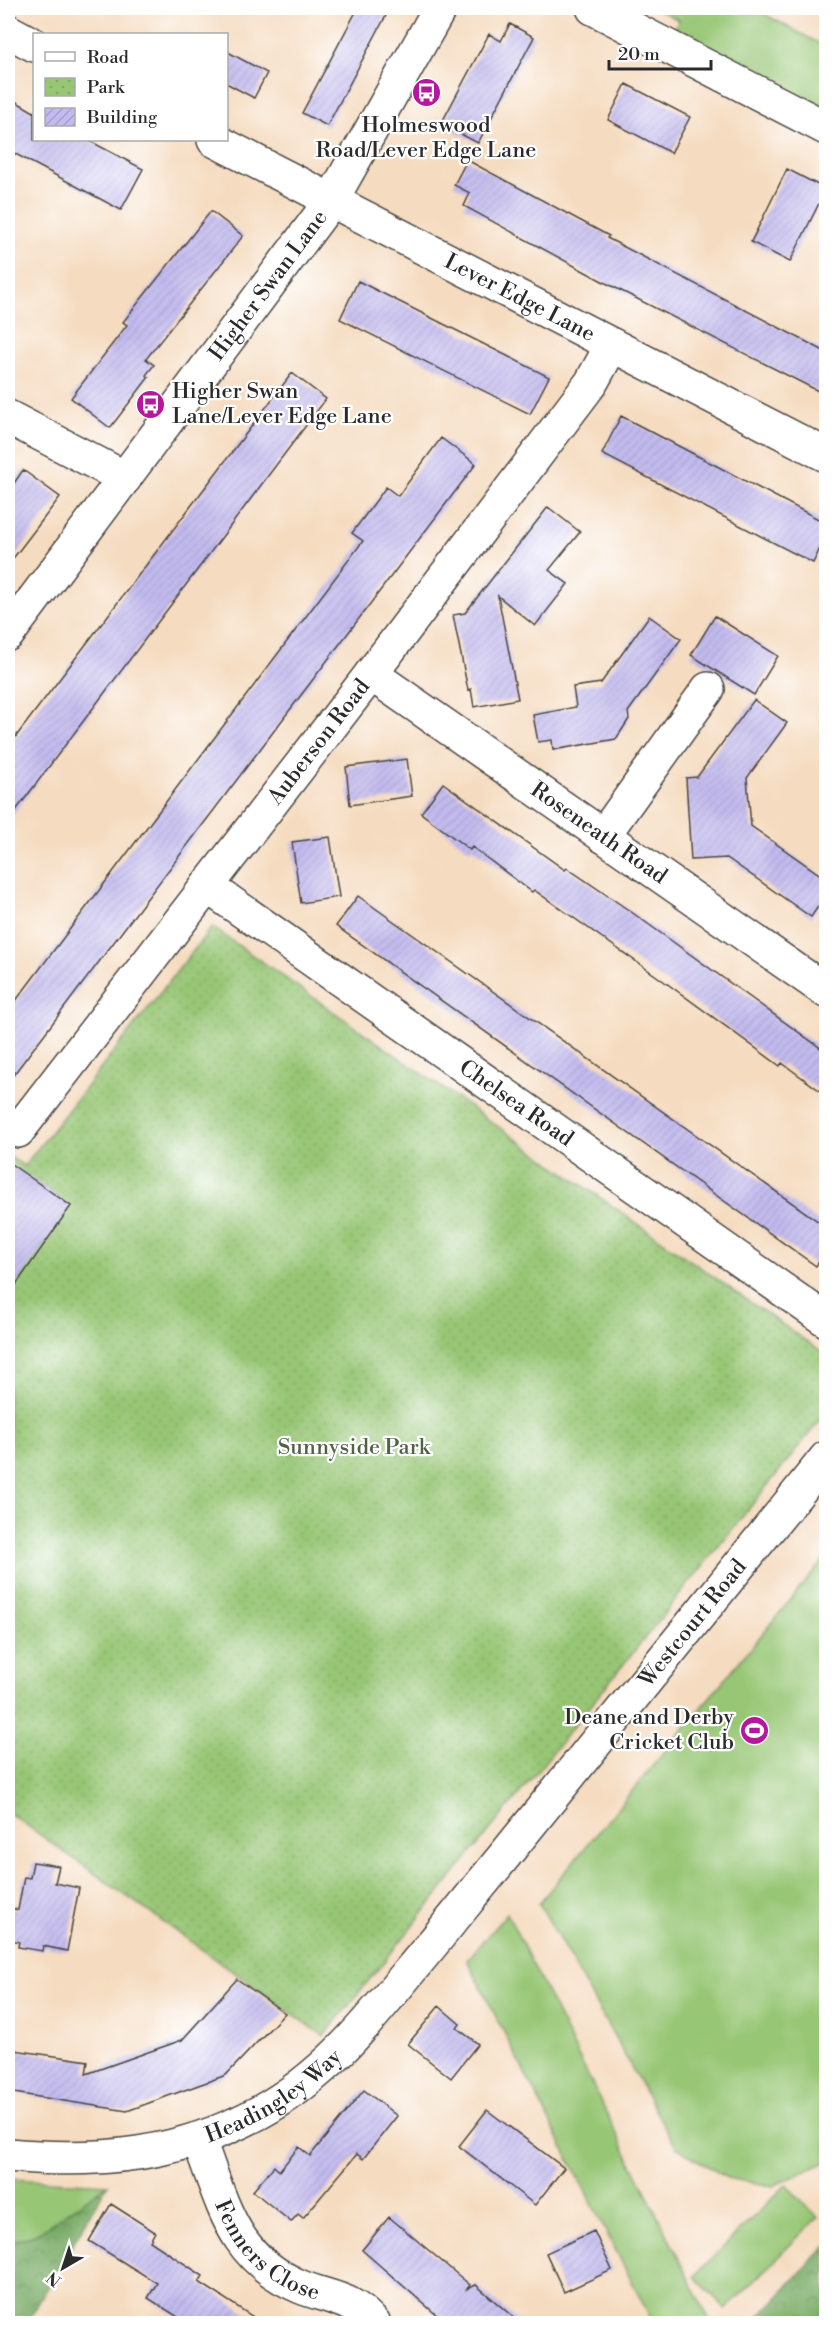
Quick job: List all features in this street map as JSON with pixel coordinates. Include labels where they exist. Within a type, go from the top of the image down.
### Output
[{"type":"street","name":"Higher Swan Lane","points":[[8,634],[331,201],[440,8]]},
{"type":"street","points":[[593,8],[826,128]]},
{"type":"street","points":[[8,31],[33,44]]},
{"type":"street","name":"Lever Edge Lane","points":[[216,141],[826,455]]},
{"type":"street","name":"Auberson Road","points":[[13,1128],[207,886],[371,674],[591,383],[612,345]]},
{"type":"street","points":[[8,417],[125,478]]},
{"type":"street","name":"Roseneath Road","points":[[371,674],[826,991]]},
{"type":"street","points":[[603,836],[708,689]]},
{"type":"street","name":"Chelsea Road","points":[[207,886],[826,1320]]},
{"type":"street","name":"Westcourt Road","points":[[469,1899],[826,1458]]},
{"type":"street","name":"Headingley Way","points":[[8,2155],[58,2159],[120,2157],[199,2140],[261,2112],[326,2065],[352,2041],[469,1899]]},
{"type":"street","name":"Fenners Close","points":[[199,2140],[240,2242],[256,2260],[279,2276],[303,2288],[349,2301],[374,2324]]},
{"type":"green space","points":[[655,8],[753,8],[826,47],[826,128],[666,45],[679,20]]},
{"type":"green space","name":"Sunnyside Park","points":[[212,927],[826,1355],[826,1413],[324,2036],[8,1812],[8,1156],[24,1166]]},
{"type":"green space","name":"Deane and Derby Cricket Club","points":[[826,1557],[826,2162],[773,2186],[727,2178],[676,2147],[539,1903]]},
{"type":"green space","points":[[507,1913],[711,2323],[653,2323],[467,1960]]},
{"type":"green space","points":[[8,2179],[108,2184],[35,2235],[8,2242]]},
{"type":"green space","points":[[108,2184],[27,2323],[8,2323],[8,2242],[35,2235]]},
{"type":"green space","points":[[786,2185],[818,2217],[726,2309],[694,2276]]},
{"type":"green space","points":[[826,2246],[826,2323],[753,2323]]},
{"type":"building","points":[[358,8],[390,8],[327,126],[302,113]]},
{"type":"building","points":[[510,24],[534,37],[478,143],[441,124],[489,34],[501,41]]},
{"type":"building","points":[[228,52],[267,73],[254,98],[228,84]]},
{"type":"building","points":[[626,84],[690,117],[671,153],[608,120]]},
{"type":"building","points":[[8,97],[33,111],[33,141],[90,141],[143,169],[121,210],[8,150]]},
{"type":"building","points":[[467,160],[609,236],[607,238],[826,352],[826,395],[604,282],[464,206],[470,193],[454,185]]},
{"type":"building","points":[[787,169],[826,189],[790,262],[751,242]]},
{"type":"building","points":[[211,211],[243,236],[146,359],[154,365],[146,375],[149,377],[110,428],[71,398],[127,325],[123,322]]},
{"type":"building","points":[[358,281],[549,377],[530,414],[340,319]]},
{"type":"building","points":[[292,373],[326,399],[8,821],[8,747]]},
{"type":"building","points":[[621,416],[826,523],[826,536],[813,563],[602,454]]},
{"type":"building","points":[[441,438],[476,464],[8,1082],[8,1011],[363,541],[352,533],[386,487],[398,496]]},
{"type":"building","points":[[23,470],[60,497],[8,565],[8,492]]},
{"type":"building","points":[[548,507],[580,532],[549,570],[568,584],[535,626],[498,596],[518,699],[474,707],[471,689],[468,690],[453,615],[465,613]]},
{"type":"building","points":[[649,616],[681,639],[628,712],[629,719],[616,739],[553,750],[552,740],[538,742],[533,715],[576,707],[573,687],[601,683]]},
{"type":"building","points":[[715,616],[778,656],[754,695],[691,655]]},
{"type":"building","points":[[754,700],[787,723],[747,778],[751,826],[826,879],[826,895],[811,917],[727,858],[691,860],[686,778],[697,777]]},
{"type":"building","points":[[407,759],[412,796],[350,805],[346,767]]},
{"type":"building","points":[[443,783],[565,870],[567,868],[630,911],[826,1052],[826,1095],[782,1063],[780,1066],[658,977],[534,890],[532,892],[472,847],[470,850],[421,813]]},
{"type":"building","points":[[330,837],[339,897],[301,903],[292,842]]},
{"type":"building","points":[[358,896],[826,1227],[826,1252],[816,1266],[336,926]]},
{"type":"building","points":[[8,1162],[71,1206],[8,1296]]},
{"type":"building","points":[[33,1862],[59,1866],[55,1883],[79,1888],[67,1951],[43,1946],[42,1951],[18,1947],[19,1942],[8,1939],[11,1908],[18,1910],[24,1877],[30,1878]]},
{"type":"building","points":[[237,1979],[285,2013],[226,2075],[127,2111],[8,2092],[8,2049],[88,2061],[86,2074],[182,2040]]},
{"type":"building","points":[[439,2006],[460,2024],[457,2028],[478,2044],[451,2078],[408,2044]]},
{"type":"building","points":[[364,2090],[397,2116],[363,2159],[357,2154],[303,2218],[298,2214],[291,2222],[253,2191],[274,2166],[279,2171],[299,2147],[310,2156]]},
{"type":"building","points":[[487,2110],[564,2168],[535,2205],[459,2146]]},
{"type":"building","points":[[111,2204],[155,2232],[150,2241],[203,2276],[199,2282],[264,2324],[189,2324],[148,2298],[157,2283],[89,2241]]},
{"type":"building","points":[[389,2217],[470,2285],[467,2289],[476,2285],[521,2324],[447,2324],[362,2250]]},
{"type":"building","points":[[594,2231],[612,2270],[564,2292],[546,2253]]},
{"type":"place","name":"Holmeswood Road/Lever Edge Lane","points":[[426,93]]},
{"type":"place","name":"Higher Swan Lane/Lever Edge Lane","points":[[151,404]]},
{"type":"place","name":"Deane and Derby Cricket Club","points":[[755,1730]]}]
